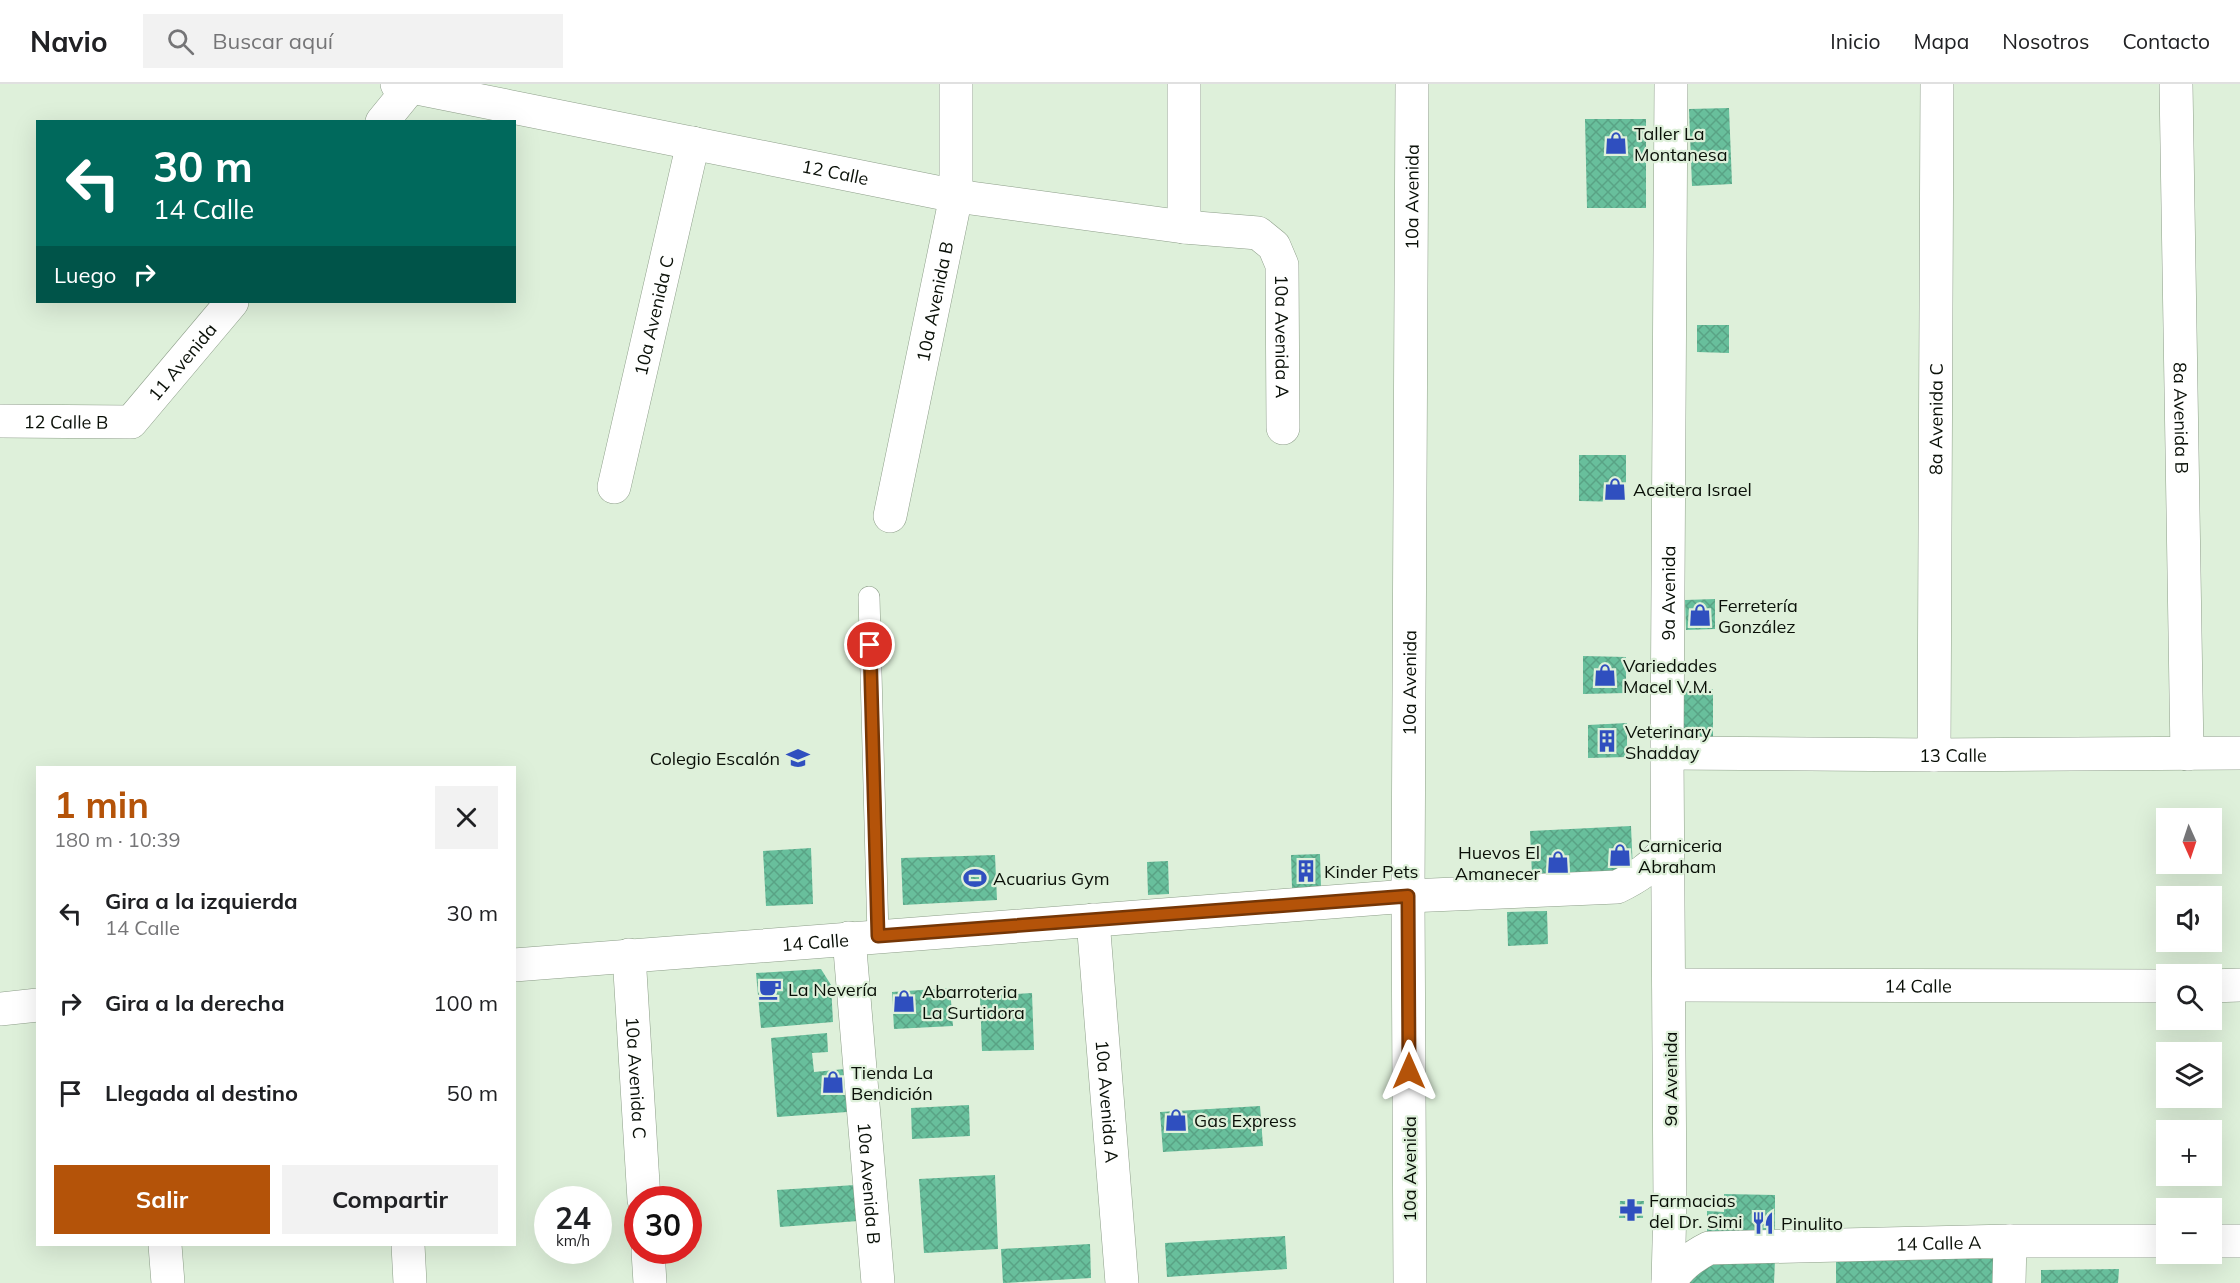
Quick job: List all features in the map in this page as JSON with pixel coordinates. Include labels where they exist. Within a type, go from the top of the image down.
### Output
[{"type":"street","name":"10a Avenida B","points":[[891,516],[956,196],[956,84]]},
{"type":"street","points":[[1184,84],[1184,227]]},
{"type":"street","name":"10a Avenida","points":[[1410,1283],[1408,896],[1412,84]]},
{"type":"street","name":"9a Avenida","points":[[1668,1283],[1670,1204],[1667,753],[1671,84]]},
{"type":"street","name":"8a Avenida C","points":[[1934,755],[1937,84]]},
{"type":"street","name":"8a Avenida B","points":[[2176,84],[2187,754]]},
{"type":"street","name":"12 Calle","points":[[407,85],[956,196],[1184,227],[1258,233],[1274,246]]},
{"type":"street","points":[[383,120],[407,85]]},
{"type":"street","name":"10a Avenida C","points":[[614,487],[693,143]]},
{"type":"street","name":"10a Avenida A","points":[[1274,246],[1282,265],[1283,428]]},
{"type":"street","name":"11 Avenida","points":[[131,422],[231,303]]},
{"type":"street","name":"12 Calle B","points":[[0,421],[131,422]]},
{"type":"street","name":"13 Calle","points":[[1667,753],[1934,755],[2240,753]]},
{"type":"street","name":"14 Calle","points":[[516,964],[1408,896],[1617,887],[1637,878],[1667,849]]},
{"type":"street","points":[[1617,887],[1636,896],[1668,922]]},
{"type":"street","name":"10a Avenida A","points":[[1093,920],[1122,1283]]},
{"type":"street","name":"10a Avenida B","points":[[864,937],[878,1283]]},
{"type":"street","name":"10a Avenida C","points":[[629,955],[643,1186]]},
{"type":"street","name":"14 Calle","points":[[1669,985],[2156,986]]},
{"type":"street","points":[[2222,986],[2240,986]]},
{"type":"street","points":[[0,1009],[36,1005]]},
{"type":"street","points":[[1670,1204],[1684,1227],[1695,1239],[1709,1248]]},
{"type":"street","name":"14 Calle A","points":[[1709,1248],[2156,1241]]},
{"type":"street","points":[[2222,1241],[2240,1241]]},
{"type":"street","points":[[2009,1283],[2010,1242]]},
{"type":"street","points":[[165,1246],[168,1283]]},
{"type":"street","points":[[408,1246],[410,1283]]},
{"type":"street","points":[[1668,1283],[1679,1268],[1693,1256],[1709,1248]]},
{"type":"street","points":[[649,1264],[650,1283]]},
{"type":"lane","points":[[864,937],[869,597]]},
{"type":"building","points":[[1729,108],[1732,184],[1692,186],[1689,109]]},
{"type":"building","points":[[1585,119],[1646,119],[1646,208],[1587,208]]},
{"type":"building","points":[[1697,325],[1729,325],[1729,353],[1697,352]]},
{"type":"building","points":[[1579,455],[1626,455],[1626,502],[1579,501]]},
{"type":"building","name":"Ferretería González","points":[[1715,599],[1715,629],[1686,630],[1685,600]]},
{"type":"building","name":"Variedades Macel V.M.","points":[[1583,656],[1626,657],[1626,693],[1583,694]]},
{"type":"building","points":[[1684,689],[1713,689],[1713,743],[1684,743]]},
{"type":"building","name":"Veterinary Shadday","points":[[1627,723],[1627,757],[1588,758],[1588,725]]},
{"type":"building","points":[[1631,826],[1633,872],[1532,875],[1530,831]]},
{"type":"building","points":[[811,848],[813,904],[766,906],[763,851]]},
{"type":"building","name":"Kinder Pets","points":[[1320,854],[1321,887],[1292,888],[1291,855]]},
{"type":"building","points":[[995,855],[997,900],[903,905],[901,858]]},
{"type":"building","points":[[1168,861],[1169,894],[1148,895],[1147,862]]},
{"type":"building","points":[[1547,911],[1548,944],[1508,946],[1507,912]]},
{"type":"building","points":[[821,969],[831,985],[833,1022],[761,1028],[756,973]]},
{"type":"building","points":[[950,988],[953,1026],[894,1029],[892,992]]},
{"type":"building","points":[[1032,993],[1034,1050],[982,1051],[980,996]]},
{"type":"building","points":[[827,1033],[828,1052],[812,1053],[814,1072],[845,1069],[847,1112],[777,1117],[771,1038]]},
{"type":"building","points":[[969,1105],[970,1136],[912,1139],[911,1108]]},
{"type":"building","points":[[1260,1106],[1263,1146],[1163,1152],[1160,1112]]},
{"type":"building","points":[[995,1175],[998,1249],[924,1253],[919,1179]]},
{"type":"building","points":[[855,1185],[858,1221],[780,1227],[777,1190]]},
{"type":"building","points":[[1724,1194],[1775,1195],[1775,1233],[1707,1233],[1707,1211],[1724,1212]]},
{"type":"building","name":"Farmacias del Dr. Simi","points":[[1620,1201],[1644,1201],[1643,1218],[1619,1218]]},
{"type":"building","points":[[1285,1236],[1287,1269],[1167,1277],[1165,1243]]},
{"type":"building","points":[[1090,1244],[1091,1278],[1003,1283],[1001,1249]]},
{"type":"building","points":[[1994,1259],[1994,1283],[1836,1283],[1836,1261]]},
{"type":"building","points":[[1775,1260],[1774,1283],[1683,1283],[1692,1261]]},
{"type":"building","points":[[2119,1269],[2118,1283],[2041,1283],[2041,1270]]},
{"type":"place","name":"Taller La Montanesa","points":[[1616,143]]},
{"type":"place","name":"Aceitera Israel","points":[[1615,489]]},
{"type":"place","name":"Ferretería González","points":[[1700,615]]},
{"type":"place","name":"Variedades Macel V.M.","points":[[1605,675]]},
{"type":"place","name":"Veterinary Shadday","points":[[1607,741]]},
{"type":"place","name":"Colegio Escalón","points":[[798,758]]},
{"type":"place","name":"Carniceria Abraham","points":[[1620,855]]},
{"type":"place","name":"Huevos El Amanecer","points":[[1558,862]]},
{"type":"place","name":"Kinder Pets","points":[[1306,871]]},
{"type":"place","name":"Acuarius Gym","points":[[975,878]]},
{"type":"place","name":"La Nevería","points":[[770,989]]},
{"type":"place","name":"Abarroteria La Surtidora","points":[[904,1001]]},
{"type":"place","name":"Tienda La Bendición","points":[[833,1082]]},
{"type":"place","name":"Gas Express","points":[[1176,1120]]},
{"type":"place","name":"Farmacias del Dr. Simi","points":[[1631,1210]]},
{"type":"place","name":"Pinulito","points":[[1763,1223]]},
{"type":"route","points":[[870,645],[878,936],[1408,896],[1409,1071]]}]
